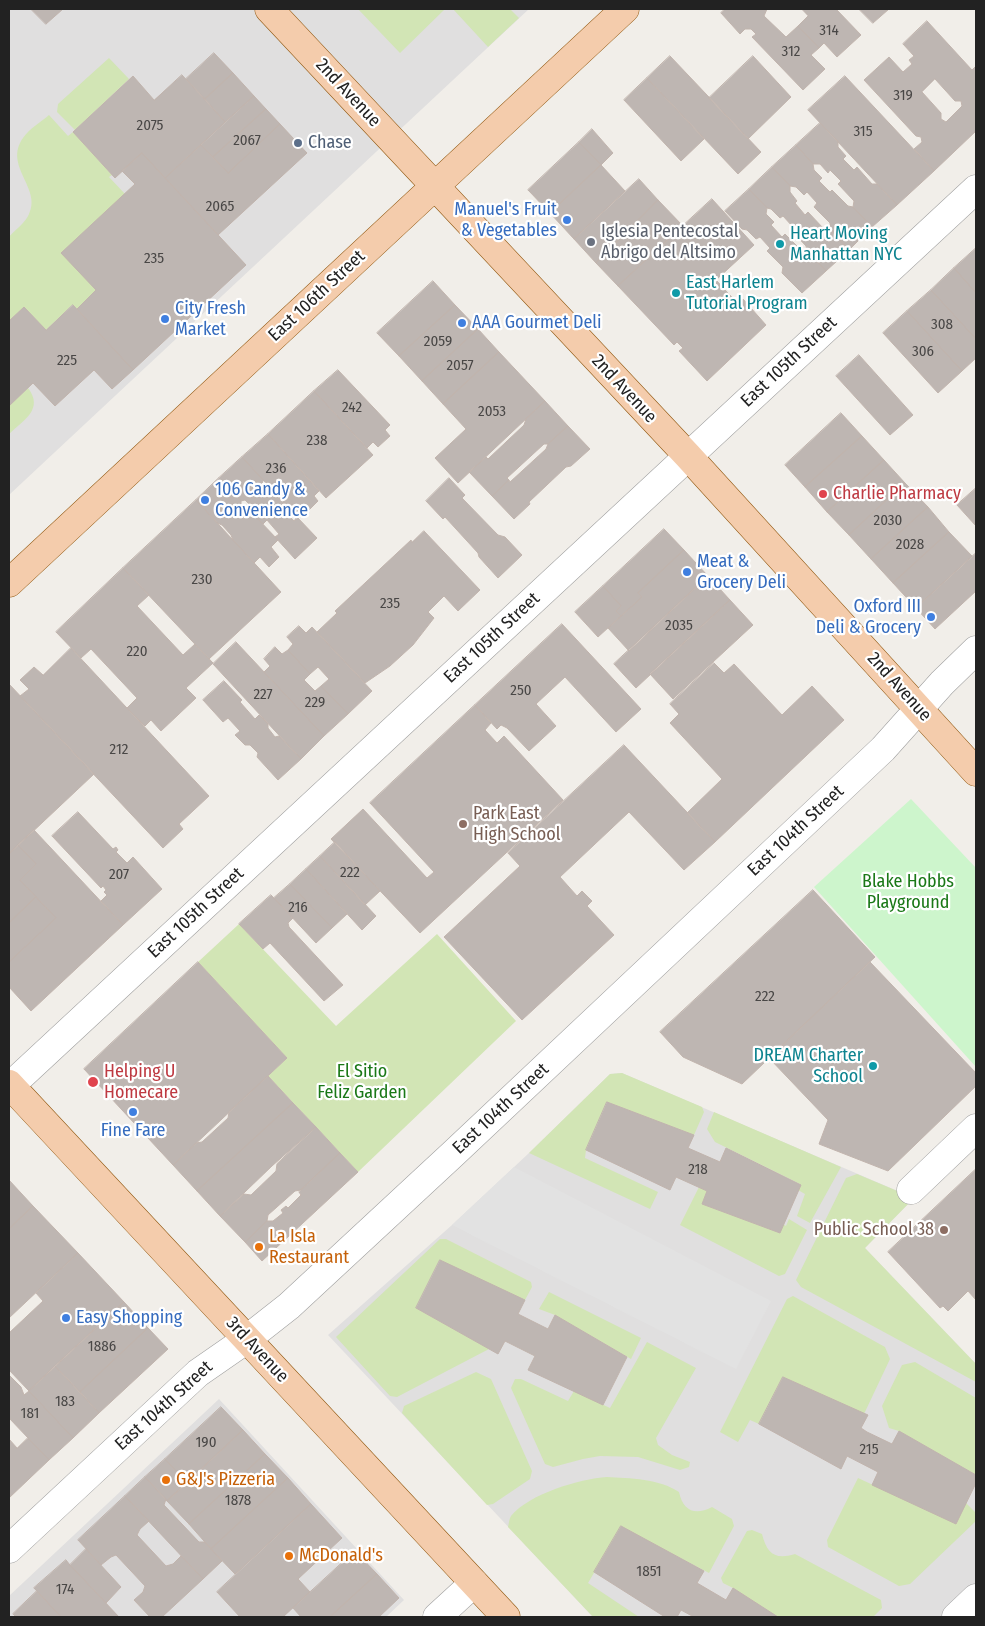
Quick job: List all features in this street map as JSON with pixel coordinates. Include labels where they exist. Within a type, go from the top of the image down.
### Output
[{"type":"main road","name":"2nd Avenue","points":[[269,9],[688,456],[976,772]]},
{"type":"main road","name":"East 106th Street","points":[[9,583],[625,9]]},
{"type":"main road","name":"3rd Avenue","points":[[9,1085],[506,1617]]},
{"type":"street","name":"East 105th Street","points":[[9,1085],[976,188]]},
{"type":"street","name":"East 104th Street","points":[[9,1549],[198,1373],[247,1339],[288,1306],[454,1153],[883,749],[918,709],[976,650]]},
{"type":"street","points":[[911,1190],[976,1128]]},
{"type":"street","points":[[437,1617],[474,1583]]},
{"type":"street","points":[[956,1617],[976,1598]]},
{"type":"shaded area","points":[[9,9],[529,9],[9,495]]},
{"type":"shaded area","points":[[622,1073],[914,1198],[865,1248],[976,1364],[976,1617],[593,1617],[328,1335],[452,1225],[610,1074]]},
{"type":"shaded area","points":[[514,1167],[771,1301],[736,1369],[452,1225]]},
{"type":"shaded area","points":[[219,1399],[404,1600],[386,1617],[9,1617],[9,1596]]},
{"type":"green space","points":[[358,9],[445,9],[400,53]]},
{"type":"green space","points":[[453,9],[510,9],[519,18],[488,47]]},
{"type":"green space","points":[[109,58],[129,79],[75,130],[57,112],[58,104]]},
{"type":"green space","points":[[49,115],[68,136],[73,132],[112,175],[109,177],[125,194],[96,290],[77,309],[72,305],[46,330],[24,307],[9,321],[9,237],[25,220],[32,204],[31,195],[17,158],[18,148],[23,138]]},
{"type":"green space","points":[[28,388],[34,402],[33,408],[26,419],[9,434],[9,406]]},
{"type":"green space","name":"Blake Hobbs Playground","points":[[911,799],[976,868],[976,1067],[814,887]]},
{"type":"green space","name":"El Sitio Feliz Garden","points":[[239,924],[336,1026],[437,934],[516,1021],[358,1172],[268,1076],[287,1058],[198,962]]},
{"type":"green space","points":[[622,1073],[702,1107],[704,1112],[694,1135],[607,1102],[586,1150],[585,1158],[658,1192],[650,1209],[529,1153],[610,1074]]},
{"type":"green space","points":[[714,1112],[841,1167],[810,1223],[797,1216],[805,1194],[798,1190],[800,1184],[715,1142],[707,1129]]},
{"type":"green space","points":[[857,1174],[914,1198],[865,1248],[976,1364],[976,1382],[801,1287],[796,1280],[846,1178]]},
{"type":"green space","points":[[699,1187],[707,1191],[702,1204],[780,1233],[783,1224],[786,1226],[789,1219],[807,1230],[785,1274],[779,1276],[680,1225]]},
{"type":"green space","points":[[440,1239],[446,1239],[531,1282],[532,1287],[525,1300],[439,1261],[416,1308],[489,1349],[397,1397],[390,1396],[336,1337]]},
{"type":"green space","points":[[549,1292],[641,1338],[631,1359],[555,1315],[539,1309]]},
{"type":"green space","points":[[793,1296],[885,1347],[890,1359],[864,1414],[783,1377],[759,1424],[750,1420],[738,1442],[720,1432],[787,1299]]},
{"type":"green space","points":[[647,1342],[696,1368],[656,1438],[658,1445],[672,1455],[690,1462],[689,1467],[680,1470],[638,1457],[600,1456],[553,1467],[545,1464],[511,1388],[515,1379],[521,1379],[568,1401],[574,1391],[610,1408]]},
{"type":"green space","points":[[915,1362],[976,1398],[976,1475],[899,1431],[889,1428],[882,1406],[902,1365]]},
{"type":"green space","points":[[476,1372],[491,1379],[532,1471],[530,1479],[493,1504],[487,1505],[402,1413],[404,1406]]},
{"type":"green space","points":[[607,1477],[644,1480],[663,1484],[679,1492],[683,1504],[691,1510],[700,1511],[712,1507],[732,1519],[734,1526],[709,1573],[621,1527],[588,1583],[639,1617],[593,1617],[508,1527],[511,1516],[530,1501],[569,1484]]},
{"type":"green space","points":[[858,1478],[955,1523],[966,1503],[976,1513],[976,1521],[910,1584],[899,1586],[828,1547],[827,1540]]},
{"type":"green space","points":[[752,1530],[762,1534],[766,1546],[773,1554],[788,1556],[795,1554],[881,1600],[882,1608],[873,1617],[778,1617],[723,1583],[721,1578],[747,1531]]},
{"type":"building","points":[[31,9],[63,9],[46,24]]},
{"type":"building","points":[[725,9],[767,9],[764,16],[786,37],[798,26],[819,48],[811,55],[825,69],[803,90],[752,37],[756,34],[751,29],[745,29],[740,34],[721,13]]},
{"type":"building","points":[[802,9],[836,9],[861,35],[837,57],[824,43],[819,48],[798,26],[808,16]]},
{"type":"building","points":[[859,9],[889,9],[873,23]]},
{"type":"building","points":[[927,21],[972,70],[976,66],[976,131],[934,171],[914,149],[922,142],[921,137],[916,136],[864,80],[889,57],[903,72],[912,64],[909,60],[914,56],[903,44]],"holes":[[[935,79],[955,101],[961,101],[962,106],[946,122],[941,119],[941,113],[922,92]]]},
{"type":"building","points":[[214,53],[233,73],[205,99],[186,79]]},
{"type":"building","points":[[670,56],[761,152],[738,174],[647,78]]},
{"type":"building","points":[[753,56],[791,97],[748,139],[709,98]]},
{"type":"building","points":[[233,73],[254,96],[225,122],[205,99]]},
{"type":"building","points":[[182,75],[225,122],[165,178],[142,153],[115,178],[73,132],[133,76],[154,100]]},
{"type":"building","points":[[845,76],[934,171],[897,205],[808,110]]},
{"type":"building","points":[[647,78],[704,139],[681,161],[624,100]]},
{"type":"building","points":[[254,96],[266,109],[213,157],[201,145]]},
{"type":"building","points":[[266,109],[280,124],[228,173],[213,157]]},
{"type":"building","points":[[820,123],[838,141],[838,147],[846,156],[843,159],[854,170],[857,167],[872,184],[877,184],[897,205],[872,227],[853,207],[854,201],[838,184],[841,181],[830,170],[828,173],[820,164],[813,164],[796,145]]},
{"type":"building","points":[[280,124],[307,153],[218,235],[165,178],[201,145],[228,173]]},
{"type":"building","points":[[592,129],[613,153],[601,165],[579,142]]},
{"type":"building","points":[[579,142],[601,165],[550,213],[528,190]]},
{"type":"building","points":[[796,145],[813,164],[814,170],[822,178],[819,181],[830,192],[832,190],[848,206],[853,207],[872,227],[849,250],[830,229],[830,223],[814,207],[817,203],[807,192],[804,195],[796,187],[790,186],[772,167]]},
{"type":"building","points":[[142,153],[246,265],[133,370],[77,309],[96,290],[61,253],[135,184],[122,171]]},
{"type":"building","points":[[601,165],[625,191],[574,239],[550,213]]},
{"type":"building","points":[[772,167],[790,186],[790,192],[797,201],[795,203],[805,215],[808,212],[824,229],[830,229],[849,250],[826,271],[807,251],[806,246],[790,229],[793,227],[783,216],[780,218],[771,209],[767,208],[749,189]]},
{"type":"building","points":[[639,179],[658,200],[596,263],[574,239]]},
{"type":"building","name":"Heart Moving Manhattan NYC","points":[[749,189],[767,208],[766,214],[774,222],[771,225],[782,237],[785,234],[801,250],[807,251],[826,271],[802,293],[782,273],[783,267],[767,251],[770,248],[760,237],[756,239],[747,230],[742,229],[725,211]]},
{"type":"building","name":"East Harlem Tutorial Program","points":[[712,199],[754,245],[716,280],[739,305],[743,299],[766,325],[707,381],[679,351],[683,348],[677,342],[674,345],[618,286]]},
{"type":"building","points":[[658,200],[683,226],[618,286],[596,263]]},
{"type":"building","points":[[976,248],[976,293],[954,268]]},
{"type":"building","points":[[954,268],[976,293],[976,339],[931,290]]},
{"type":"building","points":[[433,281],[455,305],[399,356],[377,333]]},
{"type":"building","points":[[931,290],[976,339],[976,358],[962,371],[907,311]]},
{"type":"building","points":[[73,305],[133,370],[112,389],[94,370],[55,406],[33,383],[9,406],[9,321],[24,307],[46,330]]},
{"type":"building","points":[[455,305],[478,329],[422,381],[399,356]]},
{"type":"building","points":[[907,311],[962,371],[938,393],[883,333]]},
{"type":"building","points":[[478,329],[499,352],[443,404],[422,381]]},
{"type":"building","points":[[499,352],[545,401],[458,483],[435,458],[466,429],[443,404]]},
{"type":"building","points":[[859,355],[913,415],[890,435],[836,376]]},
{"type":"building","points":[[338,370],[390,425],[385,430],[390,436],[378,447],[373,442],[367,448],[314,391]]},
{"type":"building","points":[[314,391],[373,455],[326,498],[268,434]]},
{"type":"building","points":[[545,401],[568,426],[548,444],[544,444],[507,478],[509,480],[492,496],[469,472],[486,457],[488,459],[524,425],[526,419]]},
{"type":"building","points":[[841,413],[862,436],[805,487],[785,465]]},
{"type":"building","points":[[568,426],[590,449],[571,466],[566,467],[514,519],[492,496],[546,449],[548,444]]},
{"type":"building","points":[[268,434],[319,491],[314,496],[318,501],[306,513],[301,508],[294,514],[242,457]]},
{"type":"building","points":[[862,436],[884,460],[827,512],[805,487]]},
{"type":"building","points":[[242,457],[263,480],[262,484],[271,493],[275,493],[284,503],[281,507],[294,521],[297,517],[317,538],[295,559],[275,537],[279,534],[267,520],[263,524],[253,514],[254,509],[245,500],[241,501],[219,478]]},
{"type":"building","points":[[884,460],[905,483],[849,535],[827,512]]},
{"type":"building","points":[[219,478],[241,501],[241,507],[250,517],[257,518],[278,540],[271,547],[279,557],[269,567],[260,557],[254,563],[222,525],[217,523],[196,500]]},
{"type":"building","points":[[449,478],[465,495],[462,498],[498,535],[505,537],[522,555],[498,578],[445,517],[443,519],[426,501]]},
{"type":"building","points":[[905,483],[928,507],[871,559],[849,535]]},
{"type":"building","points":[[976,488],[976,526],[957,505]]},
{"type":"building","points":[[196,500],[281,592],[209,659],[123,568]]},
{"type":"building","points":[[928,507],[949,532],[893,583],[871,559]]},
{"type":"building","points":[[664,529],[684,550],[638,593],[642,597],[621,616],[616,611],[621,606],[603,586]]},
{"type":"building","points":[[424,531],[480,590],[458,611],[444,596],[428,612],[434,618],[413,645],[390,666],[365,683],[317,632],[337,613],[335,611],[411,540],[412,542]]},
{"type":"building","points":[[949,532],[972,556],[916,608],[893,583]]},
{"type":"building","points":[[684,550],[708,576],[629,651],[608,628],[642,597],[638,593]]},
{"type":"building","points":[[976,553],[976,591],[935,629],[916,608]]},
{"type":"building","points":[[123,568],[149,595],[137,606],[183,655],[195,644],[213,663],[186,688],[196,698],[161,731],[151,720],[145,726],[127,708],[137,698],[91,649],[81,658],[56,632]]},
{"type":"building","points":[[708,576],[730,600],[636,688],[614,664]]},
{"type":"building","points":[[603,586],[621,606],[616,611],[621,616],[598,637],[575,612]]},
{"type":"building","points":[[730,600],[753,625],[673,699],[650,674]]},
{"type":"building","points":[[562,624],[641,709],[616,732],[565,677],[536,704],[556,726],[529,751],[507,728],[501,725],[497,729],[475,705]]},
{"type":"building","points":[[299,626],[306,633],[312,627],[372,691],[348,714],[321,686],[329,679],[318,667],[310,674],[288,650],[293,644],[287,637]]},
{"type":"building","points":[[236,642],[324,736],[301,759],[213,664]]},
{"type":"building","points":[[275,647],[282,654],[288,650],[310,674],[304,680],[315,691],[321,686],[348,714],[324,736],[264,672],[270,666],[264,659]]},
{"type":"building","points":[[71,648],[209,796],[179,824],[183,829],[163,848],[20,696],[29,689],[20,680],[34,667],[43,675]]},
{"type":"building","points":[[714,663],[724,673],[734,664],[782,715],[812,686],[844,720],[715,842],[687,813],[722,779],[670,723],[679,714],[670,704]]},
{"type":"building","points":[[224,681],[242,700],[240,702],[255,719],[259,715],[268,724],[268,728],[275,737],[279,736],[301,759],[278,780],[257,757],[258,753],[250,745],[245,745],[235,735],[240,731],[228,718],[223,722],[203,700]]},
{"type":"building","points":[[9,684],[94,774],[9,854]]},
{"type":"building","name":"Park East High School","points":[[475,705],[491,723],[485,730],[497,743],[504,736],[563,800],[420,933],[331,839],[363,809],[427,878],[434,872],[370,803]]},
{"type":"building","points":[[624,745],[715,842],[684,870],[629,812],[560,877],[577,896],[582,891],[592,901],[587,906],[614,935],[522,1020],[444,937],[520,866],[508,853]]},
{"type":"building","points":[[78,812],[113,849],[116,847],[118,850],[116,852],[127,863],[133,857],[162,889],[123,925],[101,901],[107,895],[104,892],[106,890],[103,886],[101,888],[52,836]]},
{"type":"building","points":[[34,830],[123,925],[31,1011],[9,987],[9,962],[56,918],[20,880],[36,864],[18,845]]},
{"type":"building","points":[[335,842],[380,891],[365,905],[320,856]]},
{"type":"building","points":[[18,845],[36,864],[20,880],[36,897],[9,923],[9,854]]},
{"type":"building","points":[[320,856],[376,916],[362,930],[306,869]]},
{"type":"building","points":[[306,869],[347,914],[332,928],[290,884]]},
{"type":"building","points":[[290,884],[332,928],[316,943],[274,898]]},
{"type":"building","points":[[813,890],[875,957],[742,1084],[683,1057],[660,1032]]},
{"type":"building","points":[[271,895],[293,918],[288,923],[289,927],[343,985],[324,1001],[270,943],[263,949],[239,924]]},
{"type":"building","points":[[36,897],[56,918],[9,962],[9,923]]},
{"type":"building","points":[[198,962],[287,1058],[173,1165],[84,1069]]},
{"type":"building","name":"DREAM Charter School","points":[[870,962],[976,1073],[976,1086],[888,1171],[819,1144],[828,1120],[769,1058]]},
{"type":"building","points":[[268,1076],[293,1103],[197,1191],[173,1165],[196,1143],[202,1142],[228,1118],[229,1112]]},
{"type":"building","points":[[607,1102],[694,1135],[688,1148],[720,1162],[726,1148],[801,1185],[780,1233],[702,1204],[707,1191],[676,1177],[670,1190],[586,1150]]},
{"type":"building","points":[[293,1103],[316,1127],[220,1216],[197,1191]]},
{"type":"building","points":[[316,1127],[340,1153],[301,1190],[295,1191],[268,1215],[267,1221],[245,1242],[220,1216],[244,1194],[251,1195],[276,1171],[277,1164]]},
{"type":"building","points":[[340,1153],[358,1172],[262,1261],[245,1242],[267,1221],[273,1221],[283,1213],[281,1210],[286,1206],[288,1208],[301,1195],[299,1192]]},
{"type":"building","name":"Public School 38","points":[[976,1169],[976,1300],[968,1291],[948,1311],[943,1306],[940,1308],[888,1252]]},
{"type":"building","points":[[9,1180],[33,1206],[9,1229]]},
{"type":"building","points":[[33,1206],[78,1253],[9,1318],[9,1229]]},
{"type":"building","name":"Easy Shopping","points":[[78,1253],[124,1302],[29,1391],[9,1370],[9,1333],[43,1301],[36,1293]]},
{"type":"building","points":[[440,1260],[525,1300],[518,1314],[548,1329],[555,1315],[627,1357],[603,1405],[528,1370],[535,1356],[505,1341],[498,1354],[416,1308]]},
{"type":"building","points":[[124,1302],[148,1328],[80,1392],[55,1366]]},
{"type":"building","points":[[148,1328],[168,1349],[99,1413],[80,1392]]},
{"type":"building","points":[[55,1366],[99,1413],[73,1438],[29,1391]]},
{"type":"building","points":[[9,1375],[21,1387],[24,1395],[29,1391],[73,1438],[49,1460],[9,1418]]},
{"type":"building","points":[[783,1377],[868,1415],[861,1428],[867,1432],[892,1444],[899,1431],[976,1475],[976,1483],[956,1524],[872,1485],[878,1472],[847,1456],[841,1469],[759,1424]]},
{"type":"building","points":[[221,1407],[243,1430],[187,1483],[165,1459]]},
{"type":"building","points":[[243,1430],[265,1454],[189,1524],[167,1501]]},
{"type":"building","points":[[28,1438],[49,1460],[9,1498],[9,1439],[17,1448]]},
{"type":"building","points":[[265,1454],[288,1478],[211,1549],[189,1524]]},
{"type":"building","name":"G&J's Pizzeria","points":[[165,1459],[187,1483],[167,1501],[145,1477]]},
{"type":"building","points":[[145,1477],[166,1499],[164,1505],[199,1542],[205,1542],[222,1561],[203,1579],[125,1496]]},
{"type":"building","points":[[288,1478],[311,1504],[235,1574],[211,1549]]},
{"type":"building","points":[[125,1496],[149,1521],[140,1529],[137,1535],[166,1566],[173,1564],[181,1556],[203,1579],[162,1617],[150,1617],[134,1600],[143,1592],[145,1586],[116,1555],[101,1565],[78,1540]]},
{"type":"building","name":"McDonald's","points":[[311,1504],[342,1538],[298,1579],[310,1592],[283,1617],[240,1617],[217,1592]]},
{"type":"building","points":[[621,1526],[704,1571],[697,1583],[726,1600],[733,1588],[778,1617],[694,1617],[681,1610],[677,1617],[665,1617],[594,1572]]},
{"type":"building","points":[[86,1549],[121,1587],[106,1603],[70,1565]]},
{"type":"building","points":[[355,1551],[377,1574],[330,1617],[301,1617],[293,1608]]},
{"type":"building","points":[[66,1560],[119,1617],[61,1617],[34,1588]]},
{"type":"building","points":[[377,1574],[399,1598],[379,1617],[330,1617]]},
{"type":"building","points":[[37,1591],[61,1617],[16,1617],[13,1614]]},
{"type":"place","name":"Chase","points":[[298,143]]},
{"type":"place","name":"Manuel's Fruit & Vegetables","points":[[567,220]]},
{"type":"place","name":"Iglesia Pentecostal Abrigo del Altsimo","points":[[591,242]]},
{"type":"place","name":"Heart Moving Manhattan NYC","points":[[780,244]]},
{"type":"place","name":"East Harlem Tutorial Program","points":[[676,293]]},
{"type":"place","name":"City Fresh Market","points":[[165,319]]},
{"type":"place","name":"AAA Gourmet Deli","points":[[462,323]]},
{"type":"place","name":"Charlie Pharmacy","points":[[823,494]]},
{"type":"place","name":"106 Candy & Convenience","points":[[205,500]]},
{"type":"place","name":"Meat & Grocery Deli","points":[[687,572]]},
{"type":"place","name":"Oxford III Deli & Grocery","points":[[931,617]]},
{"type":"place","name":"Park East High School","points":[[463,824]]},
{"type":"place","name":"DREAM Charter School","points":[[873,1066]]},
{"type":"place","name":"Helping U Homecare","points":[[93,1082]]},
{"type":"place","name":"Fine Fare","points":[[133,1112]]},
{"type":"place","name":"Public School 38","points":[[944,1230]]},
{"type":"place","name":"La Isla Restaurant","points":[[259,1247]]},
{"type":"place","name":"Easy Shopping","points":[[66,1318]]},
{"type":"place","name":"G&J's Pizzeria","points":[[166,1480]]},
{"type":"place","name":"McDonald's","points":[[289,1556]]}]
